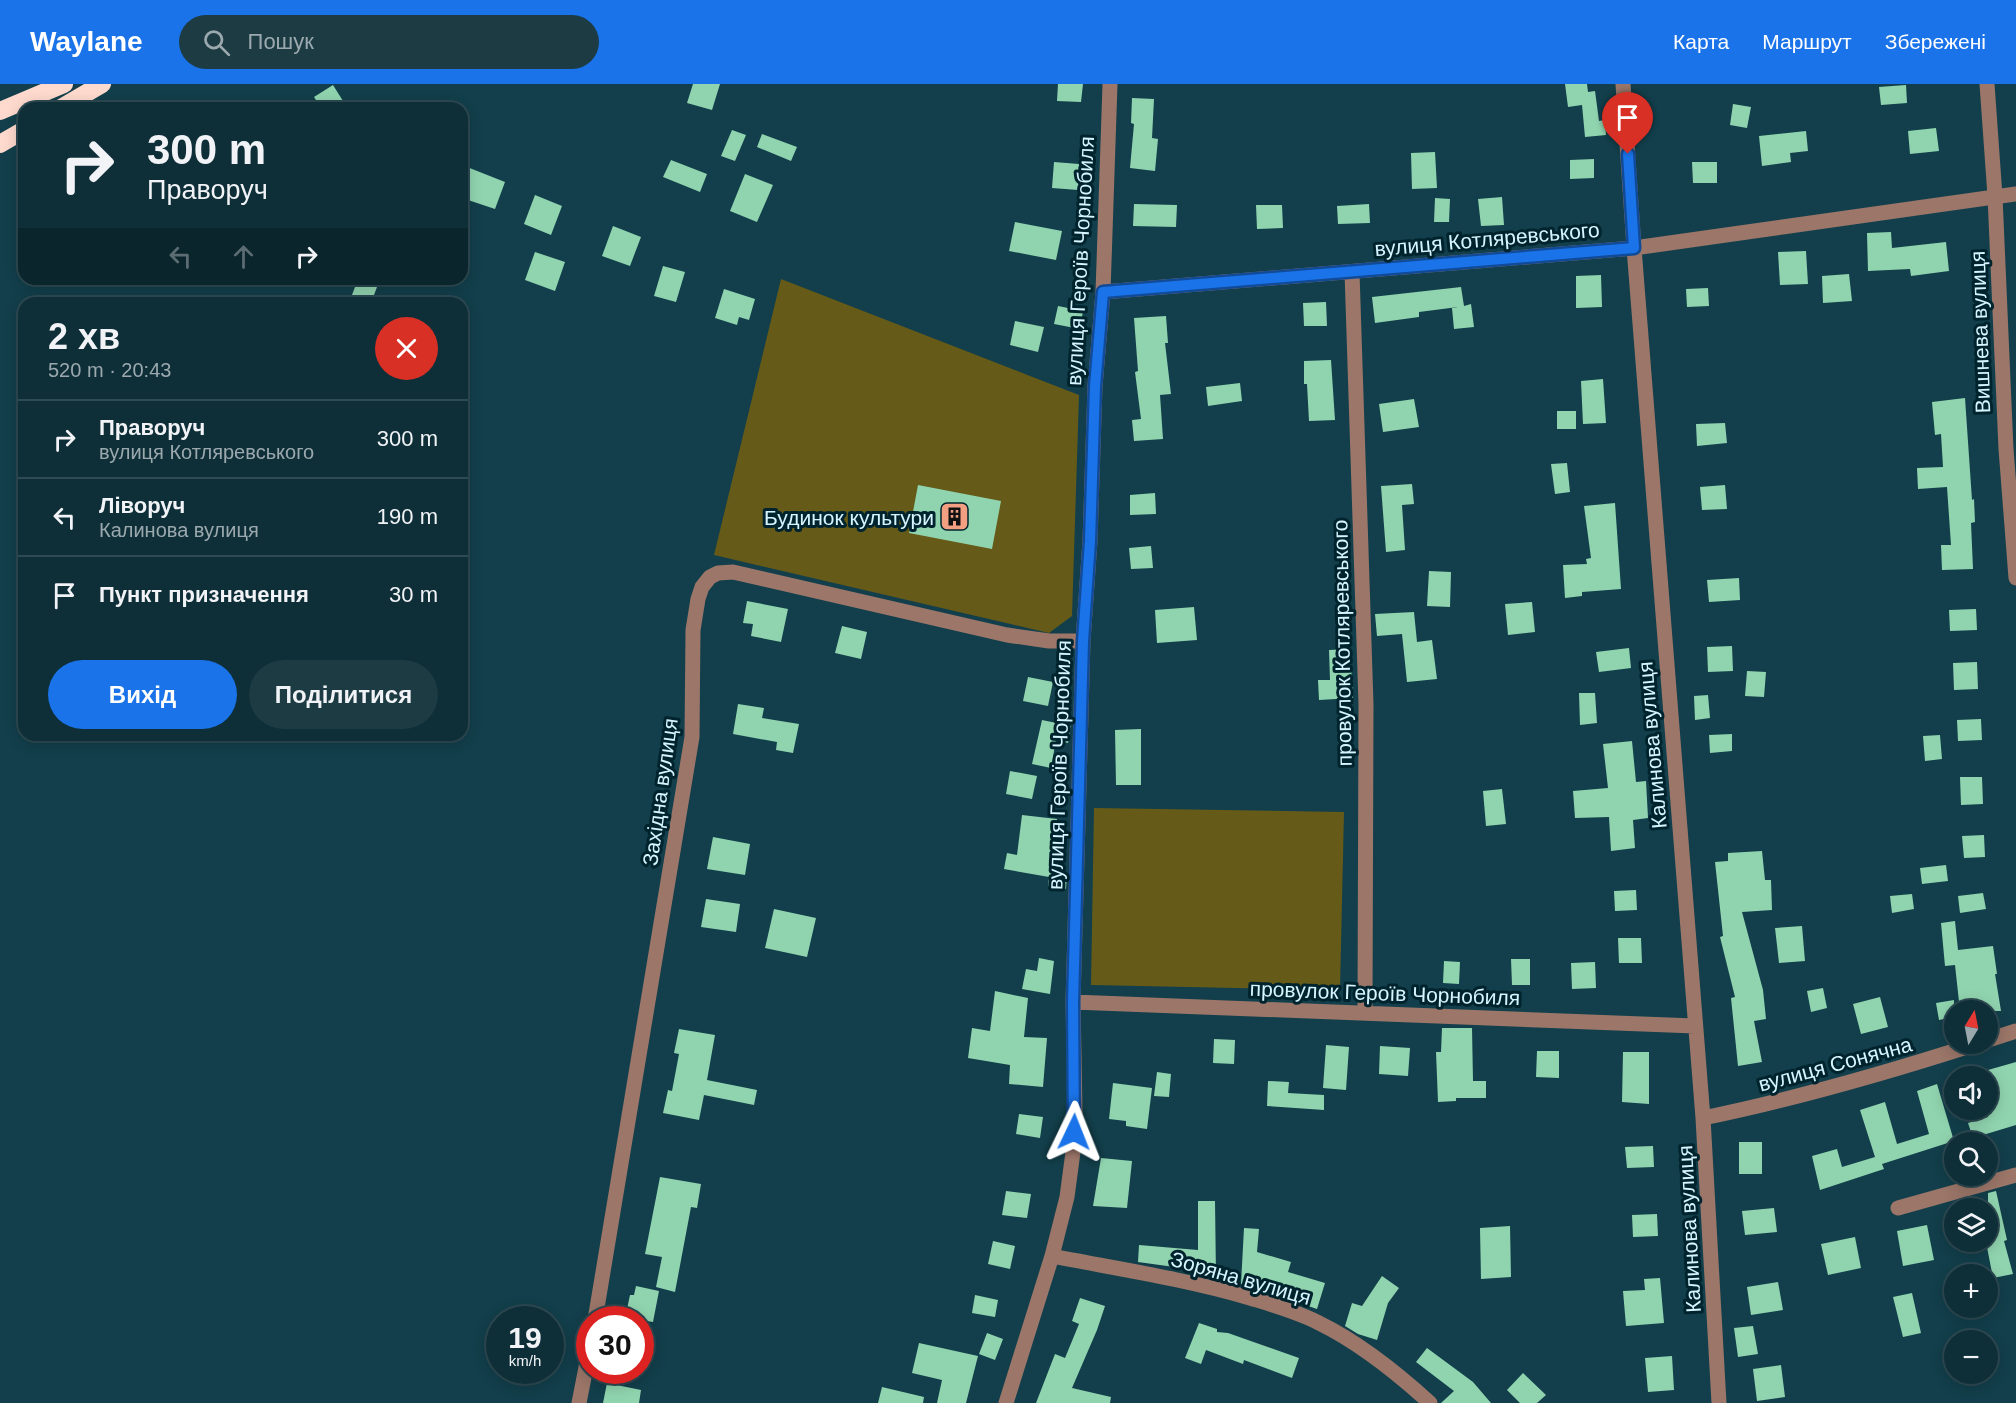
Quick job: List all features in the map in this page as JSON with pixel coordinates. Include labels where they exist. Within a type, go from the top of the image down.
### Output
[{"type":"highway","points":[[21,102],[64,84]]},
{"type":"highway","points":[[71,102],[102,84]]},
{"type":"highway","points":[[0,111],[18,103]]},
{"type":"highway","points":[[0,144],[18,134]]},
{"type":"street","name":"вулиця Героїв Чорнобиля","points":[[1006,1403],[1052,1256],[1067,1197],[1073,1152],[1075,1112],[1073,1002],[1083,641],[1090,541],[1095,386],[1103,292],[1110,84]]},
{"type":"street","name":"Калинова вулиця","points":[[1623,84],[1703,1118],[1719,1403]]},
{"type":"street","name":"Вишнева вулиця","points":[[1987,84],[2011,449],[2016,578]]},
{"type":"street","name":"вулиця Котляревського","points":[[1103,292],[1634,248],[2016,194]]},
{"type":"street","name":"провулок Котляревського","points":[[1352,272],[1366,704],[1365,1013]]},
{"type":"street","name":"Західна вулиця","points":[[597,1306],[692,737],[693,630],[702,587],[710,577],[718,573],[734,572],[1007,635],[1040,640],[1083,641]]},
{"type":"street","name":"провулок Героїв Чорнобиля","points":[[1073,1002],[1695,1026]]},
{"type":"street","points":[[1998,1037],[2016,1031]]},
{"type":"street","name":"вулиця Сонячна","points":[[1703,1118],[1762,1106],[1946,1054]]},
{"type":"street","points":[[1898,1208],[2016,1175]]},
{"type":"street","name":"Зоряна вулиця","points":[[1052,1256],[1206,1285],[1267,1303],[1318,1322],[1362,1347],[1430,1403]]},
{"type":"street","points":[[579,1403],[583,1384]]},
{"type":"shaded area","points":[[781,279],[1079,395],[1072,616],[1049,633],[714,555]]},
{"type":"shaded area","points":[[1094,808],[1344,812],[1340,990],[1091,985]]},
{"type":"building","points":[[693,84],[720,84],[712,110],[687,103]]},
{"type":"building","points":[[1058,84],[1083,84],[1081,102],[1057,101]]},
{"type":"building","points":[[1565,84],[1587,84],[1588,92],[1595,91],[1599,121],[1605,120],[1606,135],[1585,137],[1582,105],[1568,107]]},
{"type":"building","points":[[333,85],[343,101],[317,102],[314,97]]},
{"type":"building","points":[[1906,85],[1907,103],[1881,105],[1879,87]]},
{"type":"building","points":[[1132,98],[1154,99],[1152,138],[1158,139],[1155,171],[1130,168],[1134,124],[1131,123]]},
{"type":"building","points":[[1733,104],[1751,107],[1747,128],[1730,125]]},
{"type":"building","points":[[1936,128],[1939,151],[1910,154],[1908,131]]},
{"type":"building","points":[[732,130],[746,135],[735,161],[721,156]]},
{"type":"building","points":[[1806,131],[1808,151],[1790,153],[1791,162],[1762,166],[1759,136]]},
{"type":"building","points":[[762,134],[797,147],[791,161],[757,147]]},
{"type":"building","points":[[1435,152],[1437,188],[1412,189],[1411,153]]},
{"type":"building","points":[[1594,159],[1594,178],[1570,179],[1570,160]]},
{"type":"building","points":[[671,160],[707,174],[700,192],[663,177]]},
{"type":"building","points":[[1054,162],[1079,164],[1078,190],[1052,188]]},
{"type":"building","points":[[1692,162],[1717,162],[1717,183],[1693,183]]},
{"type":"building","points":[[468,167],[505,182],[495,209],[468,200]]},
{"type":"building","points":[[745,174],[773,185],[757,222],[730,211]]},
{"type":"building","points":[[535,195],[562,206],[551,235],[524,224]]},
{"type":"building","points":[[1502,197],[1504,225],[1481,226],[1478,199]]},
{"type":"building","points":[[1435,198],[1450,199],[1449,222],[1434,222]]},
{"type":"building","points":[[1134,204],[1177,205],[1176,227],[1133,226]]},
{"type":"building","points":[[1369,204],[1370,223],[1338,224],[1337,206]]},
{"type":"building","points":[[1256,205],[1282,205],[1283,228],[1257,229]]},
{"type":"building","points":[[1015,222],[1062,231],[1056,260],[1009,251]]},
{"type":"building","points":[[613,226],[641,237],[630,266],[602,256]]},
{"type":"building","points":[[1891,232],[1892,248],[1946,242],[1949,271],[1911,276],[1910,269],[1868,271],[1867,233]]},
{"type":"building","points":[[1806,251],[1808,284],[1780,285],[1778,252]]},
{"type":"building","points":[[535,252],[565,262],[555,291],[525,280]]},
{"type":"building","points":[[663,266],[685,272],[676,302],[654,296]]},
{"type":"building","points":[[1849,274],[1852,301],[1823,303],[1822,276]]},
{"type":"building","points":[[1601,275],[1602,307],[1576,308],[1576,276]]},
{"type":"building","points":[[356,285],[378,285],[373,297],[351,297]]},
{"type":"building","points":[[1461,287],[1464,306],[1471,304],[1474,327],[1454,329],[1452,308],[1458,307],[1419,312],[1419,317],[1375,323],[1372,297]]},
{"type":"building","points":[[1708,288],[1709,306],[1687,307],[1686,289]]},
{"type":"building","points":[[724,289],[755,299],[749,320],[739,317],[737,325],[715,318]]},
{"type":"building","points":[[1326,302],[1327,326],[1304,326],[1303,303]]},
{"type":"building","points":[[1058,306],[1083,311],[1080,329],[1054,324]]},
{"type":"building","points":[[1166,316],[1168,343],[1165,343],[1171,394],[1160,395],[1163,439],[1134,441],[1132,420],[1141,419],[1135,372],[1138,371],[1134,318]]},
{"type":"building","points":[[1015,321],[1044,327],[1038,352],[1010,345]]},
{"type":"building","points":[[1331,360],[1335,420],[1309,421],[1307,384],[1304,384],[1304,361]]},
{"type":"building","points":[[1603,379],[1606,423],[1583,424],[1581,381]]},
{"type":"building","points":[[1240,383],[1242,401],[1208,406],[1206,387]]},
{"type":"building","points":[[1965,398],[1972,500],[1974,499],[1975,522],[1971,523],[1973,569],[1942,570],[1941,545],[1951,545],[1947,487],[1918,489],[1917,468],[1943,467],[1941,434],[1935,435],[1932,402]]},
{"type":"building","points":[[1414,399],[1419,427],[1383,432],[1379,404]]},
{"type":"building","points":[[1557,411],[1576,411],[1576,429],[1557,429]]},
{"type":"building","points":[[1725,423],[1727,443],[1697,446],[1696,424]]},
{"type":"building","points":[[1567,463],[1570,492],[1555,494],[1551,464]]},
{"type":"building","points":[[1412,484],[1414,504],[1402,505],[1405,550],[1386,552],[1381,486]]},
{"type":"building","name":"Будинок культури","points":[[918,485],[1001,501],[992,549],[909,533]]},
{"type":"building","points":[[1725,485],[1727,509],[1702,510],[1700,487]]},
{"type":"building","points":[[1155,493],[1156,514],[1130,515],[1130,495]]},
{"type":"building","points":[[1615,503],[1621,589],[1582,592],[1582,596],[1565,598],[1563,565],[1587,564],[1586,559],[1591,558],[1584,506]]},
{"type":"building","points":[[1151,546],[1153,568],[1131,569],[1129,548]]},
{"type":"building","points":[[1429,571],[1451,572],[1450,607],[1427,606]]},
{"type":"building","points":[[1739,578],[1740,600],[1709,602],[1707,580]]},
{"type":"building","points":[[747,601],[788,609],[781,642],[751,636],[753,624],[743,623]]},
{"type":"building","points":[[1532,602],[1535,632],[1508,635],[1505,604]]},
{"type":"building","points":[[1194,607],[1197,640],[1157,643],[1155,610]]},
{"type":"building","points":[[1976,609],[1977,630],[1950,631],[1949,610]]},
{"type":"building","points":[[1414,612],[1417,642],[1432,640],[1437,679],[1407,682],[1402,634],[1377,636],[1375,614]]},
{"type":"building","points":[[842,626],[867,632],[861,659],[835,653]]},
{"type":"building","points":[[1732,646],[1733,671],[1708,672],[1707,647]]},
{"type":"building","points":[[1629,648],[1631,668],[1599,672],[1596,652]]},
{"type":"building","points":[[1350,649],[1353,698],[1319,700],[1318,680],[1330,680],[1329,650]]},
{"type":"building","points":[[1977,662],[1978,689],[1954,690],[1953,663]]},
{"type":"building","points":[[1747,671],[1766,672],[1764,697],[1745,696]]},
{"type":"building","points":[[1028,677],[1053,682],[1048,706],[1023,701]]},
{"type":"building","points":[[1579,693],[1595,693],[1597,723],[1580,725]]},
{"type":"building","points":[[1708,695],[1710,718],[1695,720],[1694,696]]},
{"type":"building","points":[[738,704],[764,708],[762,718],[799,724],[793,753],[776,750],[777,742],[733,734]]},
{"type":"building","points":[[1981,719],[1982,740],[1958,741],[1957,720]]},
{"type":"building","points":[[1042,720],[1071,726],[1068,743],[1056,740],[1051,768],[1032,764]]},
{"type":"building","points":[[1141,729],[1141,785],[1116,785],[1115,730]]},
{"type":"building","points":[[1732,734],[1732,751],[1710,753],[1709,735]]},
{"type":"building","points":[[1940,735],[1942,759],[1925,761],[1923,736]]},
{"type":"building","points":[[1632,741],[1636,782],[1646,781],[1648,818],[1633,820],[1635,848],[1611,851],[1609,817],[1575,818],[1573,791],[1608,788],[1603,744]]},
{"type":"building","points":[[1010,771],[1037,776],[1032,799],[1006,794]]},
{"type":"building","points":[[1960,777],[1982,777],[1983,804],[1961,805]]},
{"type":"building","points":[[1502,789],[1506,824],[1486,826],[1483,791]]},
{"type":"building","points":[[1022,815],[1057,819],[1050,872],[1067,874],[1066,889],[1048,886],[1049,877],[1004,869],[1007,853],[1017,855]]},
{"type":"building","points":[[1984,835],[1985,857],[1964,858],[1962,836]]},
{"type":"building","points":[[713,837],[750,844],[745,875],[707,869]]},
{"type":"building","points":[[1762,851],[1765,880],[1771,880],[1772,910],[1742,912],[1763,990],[1766,1019],[1754,1021],[1762,1062],[1738,1066],[1731,998],[1735,997],[1720,937],[1723,936],[1715,862],[1728,861],[1728,853]]},
{"type":"building","points":[[1946,865],[1948,881],[1922,884],[1920,868]]},
{"type":"building","points":[[1636,890],[1637,910],[1615,911],[1614,891]]},
{"type":"building","points":[[1983,893],[1986,909],[1960,913],[1958,896]]},
{"type":"building","points":[[1912,894],[1914,909],[1892,913],[1890,896]]},
{"type":"building","points":[[706,899],[740,904],[736,932],[701,927]]},
{"type":"building","points":[[774,909],[816,918],[807,957],[765,948]]},
{"type":"building","points":[[1955,921],[1958,950],[1993,946],[2001,1011],[1998,1011],[1998,1000],[1959,1000],[1955,965],[1945,966],[1941,923]]},
{"type":"building","points":[[1802,926],[1805,961],[1779,963],[1775,928]]},
{"type":"building","points":[[1618,938],[1641,938],[1642,963],[1619,963]]},
{"type":"building","points":[[1039,958],[1054,961],[1050,994],[1022,989],[1026,969],[1037,971]]},
{"type":"building","points":[[1511,959],[1530,959],[1530,985],[1512,985]]},
{"type":"building","points":[[1444,961],[1460,962],[1459,984],[1443,983]]},
{"type":"building","points":[[1595,962],[1596,988],[1572,989],[1571,963]]},
{"type":"building","points":[[1823,988],[1827,1008],[1811,1012],[1807,991]]},
{"type":"building","points":[[995,991],[1028,998],[1024,1037],[1047,1038],[1043,1087],[1009,1084],[1010,1065],[968,1058],[972,1028],[990,1031]]},
{"type":"building","points":[[1880,997],[1888,1027],[1861,1034],[1853,1004]]},
{"type":"building","points":[[1944,1002],[1944,1019],[1939,1020],[1936,1003]]},
{"type":"building","points":[[1442,1028],[1472,1028],[1473,1081],[1486,1081],[1486,1098],[1456,1098],[1456,1101],[1438,1102],[1436,1052],[1441,1052]]},
{"type":"building","points":[[679,1029],[715,1035],[707,1080],[757,1090],[754,1105],[704,1095],[699,1120],[663,1113],[668,1090],[672,1091],[679,1054],[674,1053]]},
{"type":"building","points":[[1214,1039],[1235,1040],[1234,1064],[1213,1063]]},
{"type":"building","points":[[1326,1045],[1349,1047],[1346,1090],[1323,1088]]},
{"type":"building","points":[[1380,1046],[1410,1048],[1408,1076],[1379,1074]]},
{"type":"building","points":[[1537,1051],[1559,1051],[1559,1078],[1536,1077]]},
{"type":"building","points":[[1623,1052],[1649,1052],[1649,1104],[1622,1102]]},
{"type":"building","points":[[2016,1062],[2016,1125],[1993,1132],[1971,1132],[1968,1123],[1978,1120],[1998,1120],[1998,1067]]},
{"type":"building","points":[[1157,1072],[1171,1074],[1169,1097],[1154,1096]]},
{"type":"building","points":[[1268,1081],[1289,1082],[1288,1093],[1324,1095],[1324,1110],[1267,1106]]},
{"type":"building","points":[[1113,1083],[1152,1088],[1147,1129],[1126,1126],[1126,1121],[1109,1119]]},
{"type":"building","points":[[1937,1084],[1944,1107],[1944,1120],[1948,1120],[1951,1132],[1944,1132],[1944,1144],[1882,1164],[1884,1169],[1820,1190],[1812,1156],[1837,1149],[1842,1167],[1875,1157],[1860,1110],[1885,1102],[1897,1144],[1929,1134],[1917,1091]]},
{"type":"building","points":[[1019,1114],[1043,1117],[1040,1138],[1016,1134]]},
{"type":"building","points":[[1739,1142],[1762,1142],[1762,1174],[1739,1174]]},
{"type":"building","points":[[1653,1146],[1654,1167],[1627,1168],[1625,1147]]},
{"type":"building","points":[[1101,1158],[1132,1161],[1127,1208],[1093,1206]]},
{"type":"building","points":[[660,1177],[701,1184],[697,1208],[691,1207],[675,1292],[656,1287],[662,1257],[645,1254]]},
{"type":"building","points":[[1006,1191],[1031,1194],[1027,1218],[1002,1215]]},
{"type":"building","points":[[1996,1191],[1998,1198],[1988,1198],[1988,1193]]},
{"type":"building","points":[[1998,1200],[2007,1240],[2004,1241],[2013,1274],[1998,1277],[1998,1264],[1990,1264],[1988,1252],[1998,1252]]},
{"type":"building","points":[[1198,1201],[1215,1201],[1216,1276],[1189,1273],[1189,1269],[1138,1262],[1139,1245],[1198,1250]]},
{"type":"building","points":[[1774,1208],[1777,1232],[1745,1235],[1742,1211]]},
{"type":"building","points":[[1657,1214],[1658,1236],[1633,1237],[1632,1215]]},
{"type":"building","points":[[1927,1225],[1934,1260],[1903,1266],[1897,1231]]},
{"type":"building","points":[[1510,1226],[1511,1277],[1481,1279],[1480,1228]]},
{"type":"building","points":[[1244,1228],[1259,1229],[1257,1252],[1291,1262],[1288,1272],[1325,1283],[1317,1309],[1264,1291],[1265,1288],[1241,1284]]},
{"type":"building","points":[[1855,1237],[1861,1268],[1828,1275],[1821,1244]]},
{"type":"building","points":[[993,1241],[1015,1246],[1010,1269],[988,1264]]},
{"type":"building","points":[[1382,1276],[1399,1288],[1388,1303],[1377,1340],[1358,1334],[1345,1326],[1352,1303],[1362,1306]]},
{"type":"building","points":[[1660,1278],[1664,1323],[1626,1326],[1623,1291],[1645,1290],[1644,1279]]},
{"type":"building","points":[[1778,1282],[1783,1310],[1751,1315],[1747,1287]]},
{"type":"building","points":[[636,1286],[659,1291],[654,1317],[654,1306],[628,1306],[630,1295],[634,1295]]},
{"type":"building","points":[[1912,1293],[1921,1333],[1903,1337],[1893,1297]]},
{"type":"building","points":[[975,1295],[998,1300],[995,1317],[972,1313]]},
{"type":"building","points":[[1080,1298],[1105,1306],[1072,1388],[1111,1397],[1110,1403],[1036,1403],[1055,1354],[1065,1358],[1079,1324],[1072,1321]]},
{"type":"building","points":[[1199,1323],[1217,1329],[1217,1332],[1228,1333],[1299,1358],[1292,1378],[1244,1360],[1243,1364],[1206,1350],[1201,1364],[1185,1358]]},
{"type":"building","points":[[1753,1326],[1758,1354],[1738,1357],[1734,1328]]},
{"type":"building","points":[[987,1333],[1003,1339],[995,1360],[979,1354]]},
{"type":"building","points":[[919,1343],[978,1356],[966,1403],[937,1403],[942,1380],[912,1373]]},
{"type":"building","points":[[1427,1348],[1473,1382],[1491,1403],[1441,1403],[1454,1391],[1416,1362]]},
{"type":"building","points":[[1672,1356],[1674,1390],[1648,1392],[1645,1358]]},
{"type":"building","points":[[1781,1365],[1785,1397],[1757,1401],[1753,1369]]},
{"type":"building","points":[[1523,1373],[1546,1395],[1537,1403],[1520,1403],[1507,1390]]},
{"type":"building","points":[[607,1384],[641,1390],[639,1403],[603,1403]]},
{"type":"building","points":[[882,1387],[924,1397],[923,1403],[878,1403]]},
{"type":"place","name":"Будинок культури","points":[[955,517]]},
{"type":"route","points":[[1074,1132],[1073,1002],[1083,641],[1090,541],[1095,386],[1103,292],[1634,248],[1628,154]]}]
